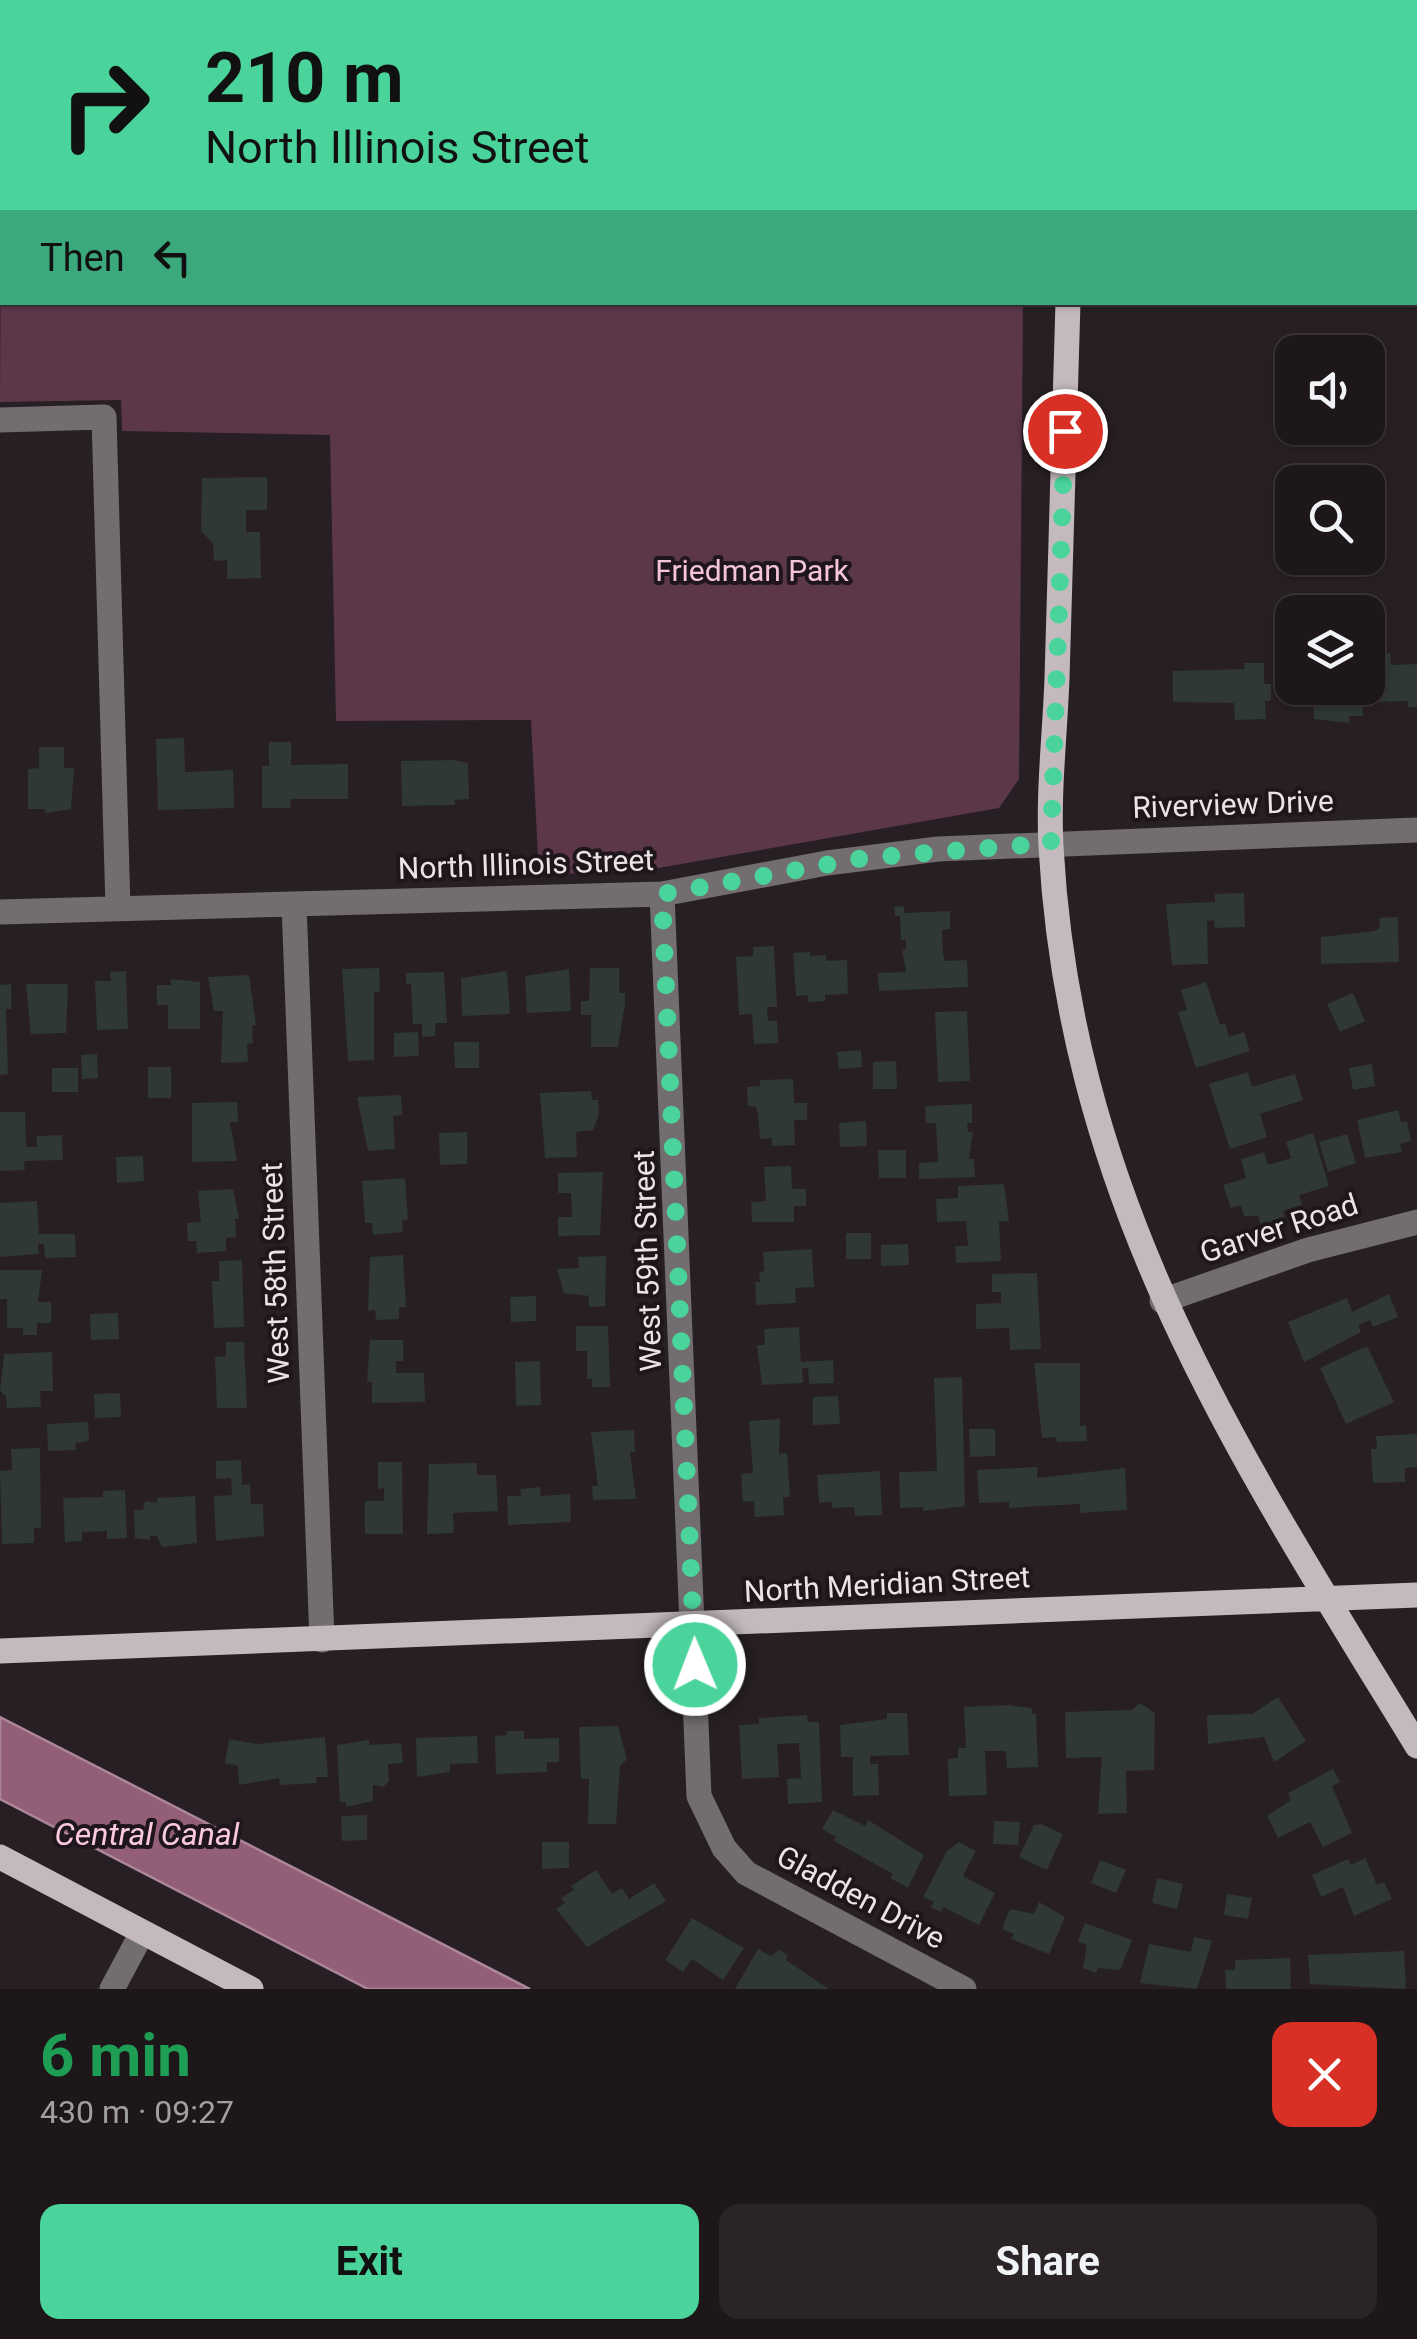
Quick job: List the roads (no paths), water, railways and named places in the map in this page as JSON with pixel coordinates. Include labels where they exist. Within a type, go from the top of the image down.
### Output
[{"type":"main road","points":[[1068,305],[1051,843],[1061,950],[1084,1072],[1124,1203],[1162,1302],[1213,1406],[1417,1746]]},
{"type":"main road","name":"North Meridian Street","points":[[0,1652],[1417,1595]]},
{"type":"main road","points":[[0,1858],[251,1989]]},
{"type":"street","points":[[0,420],[104,417],[118,908]]},
{"type":"street","name":"Riverview Drive","points":[[1051,843],[1417,830]]},
{"type":"street","name":"North Illinois Street","points":[[0,912],[662,894],[864,858],[1051,843]]},
{"type":"street","name":"West 59th Street","points":[[662,894],[694,1625]]},
{"type":"street","name":"West 58th Street","points":[[294,904],[322,1640]]},
{"type":"street","name":"Garver Road","points":[[1162,1302],[1308,1250],[1417,1222]]},
{"type":"street","name":"Gladden Drive","points":[[694,1625],[695,1774],[707,1818],[724,1848],[765,1886],[964,1989]]},
{"type":"street","points":[[112,1989],[142,1933]]},
{"type":"water","name":"Central Canal","points":[[0,1717],[530,1989],[368,1989],[0,1799]]},
{"type":"park label","name":"Friedman Park","points":[[752,570]]}]
